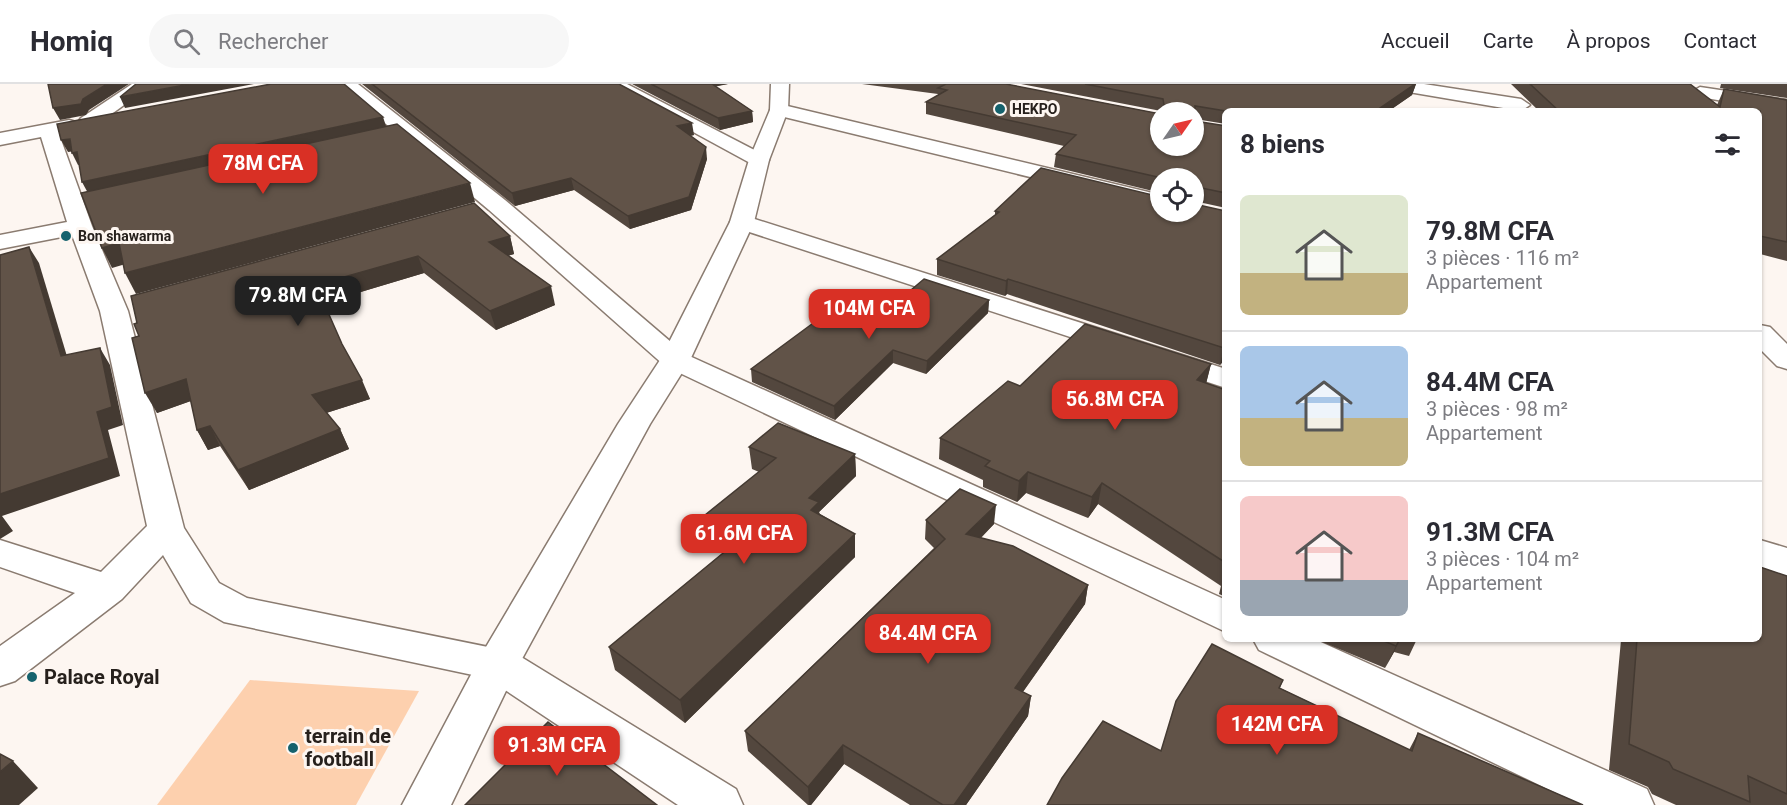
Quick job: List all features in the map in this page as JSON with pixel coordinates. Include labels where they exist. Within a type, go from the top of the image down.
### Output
[{"type":"street","points":[[88,123],[144,84]]},
{"type":"street","points":[[346,84],[393,135],[497,205],[675,360],[1222,614]]},
{"type":"street","points":[[614,84],[759,160]]},
{"type":"street","points":[[1391,84],[1524,108]]},
{"type":"street","points":[[1498,84],[1524,108]]},
{"type":"street","points":[[1692,108],[1703,88],[1787,106]]},
{"type":"street","points":[[426,805],[498,664],[634,424],[675,360],[742,222],[780,97],[1150,199]]},
{"type":"street","points":[[0,139],[134,114]]},
{"type":"street","points":[[48,130],[125,308],[166,529],[205,593],[238,611],[498,664],[718,805]]},
{"type":"street","points":[[466,213],[497,205]]},
{"type":"street","points":[[0,242],[84,212]]},
{"type":"street","points":[[742,222],[1222,378]]},
{"type":"street","points":[[0,669],[108,589],[166,529]]},
{"type":"street","points":[[0,553],[108,589]]},
{"type":"street","points":[[1762,554],[1787,562]]},
{"type":"street","points":[[1280,642],[1630,805]]},
{"type":"shaded area","name":"terrain de football","points":[[250,680],[419,691],[356,805],[157,805]]},
{"type":"building","points":[[48,84],[107,84],[83,99],[81,104],[53,108]]},
{"type":"building","points":[[136,84],[190,84],[120,97]]},
{"type":"building","points":[[271,84],[344,84],[383,117],[82,182],[77,152],[72,153],[70,139],[61,140],[57,124]]},
{"type":"building","points":[[372,84],[619,84],[692,123],[677,126],[706,147],[689,197],[628,216],[571,178],[512,193]]},
{"type":"building","points":[[651,84],[712,84],[752,111],[718,118]]},
{"type":"building","points":[[946,84],[1006,84],[1150,112],[1150,156],[1204,156],[1204,122],[1222,125],[1222,192],[1204,188],[1204,168],[1150,168],[1150,175],[1056,154],[1076,135],[926,102],[947,90],[938,88]]},
{"type":"building","points":[[1085,84],[1415,84],[1380,108],[1222,108],[1222,110],[1204,107],[1204,102],[1163,102],[1163,99]]},
{"type":"building","points":[[1530,84],[1690,84],[1720,107],[1724,89],[1787,100],[1787,242],[1762,236],[1762,108],[1556,108]]},
{"type":"building","points":[[397,124],[470,183],[125,273],[119,243],[102,248],[81,193]]},
{"type":"building","points":[[1041,168],[1150,194],[1150,222],[1204,222],[1204,206],[1222,210],[1222,347],[1008,279],[1006,281],[937,259],[999,212],[995,211]]},
{"type":"building","points":[[474,203],[510,236],[489,242],[551,286],[490,311],[418,256],[316,285],[342,344],[362,380],[312,395],[340,429],[238,470],[210,426],[197,430],[186,379],[145,393],[132,338],[139,336],[134,324],[137,323],[131,296]]},
{"type":"building","points":[[29,247],[61,356],[100,348],[112,407],[97,412],[109,458],[0,494],[0,255]]},
{"type":"building","points":[[924,279],[989,300],[927,361],[893,350],[834,406],[751,369],[839,304],[879,317]]},
{"type":"building","points":[[1085,324],[1211,364],[1197,380],[1222,389],[1222,560],[1102,483],[1092,497],[1028,472],[1019,481],[985,466],[990,461],[940,438],[1008,381],[1020,386]]},
{"type":"building","points":[[778,423],[855,454],[809,498],[819,502],[811,510],[855,534],[680,700],[609,647],[745,535],[705,515],[776,458],[749,447]]},
{"type":"building","points":[[960,489],[996,505],[966,534],[1013,546],[1088,585],[1015,688],[1031,696],[954,805],[943,805],[843,745],[808,787],[745,731],[945,539],[926,520]]},
{"type":"building","points":[[1762,568],[1787,576],[1787,794],[1748,776],[1750,802],[1673,769],[1669,762],[1629,744],[1637,642],[1762,642]]},
{"type":"building","points":[[1386,642],[1398,642],[1396,646]]},
{"type":"building","points":[[1212,644],[1283,680],[1279,688],[1412,751],[1418,733],[1583,805],[1047,805],[1062,778],[1103,721],[1161,751],[1176,701]]},
{"type":"building","points":[[548,722],[657,805],[465,805]]},
{"type":"building","points":[[0,754],[13,761],[0,772]]},
{"type":"place","name":"HEKPO","points":[[1000,109]]},
{"type":"place","name":"Bon shawarma","points":[[66,236]]},
{"type":"place","name":"Palace Royal","points":[[32,677]]},
{"type":"place","name":"terrain de football","points":[[293,748]]}]
